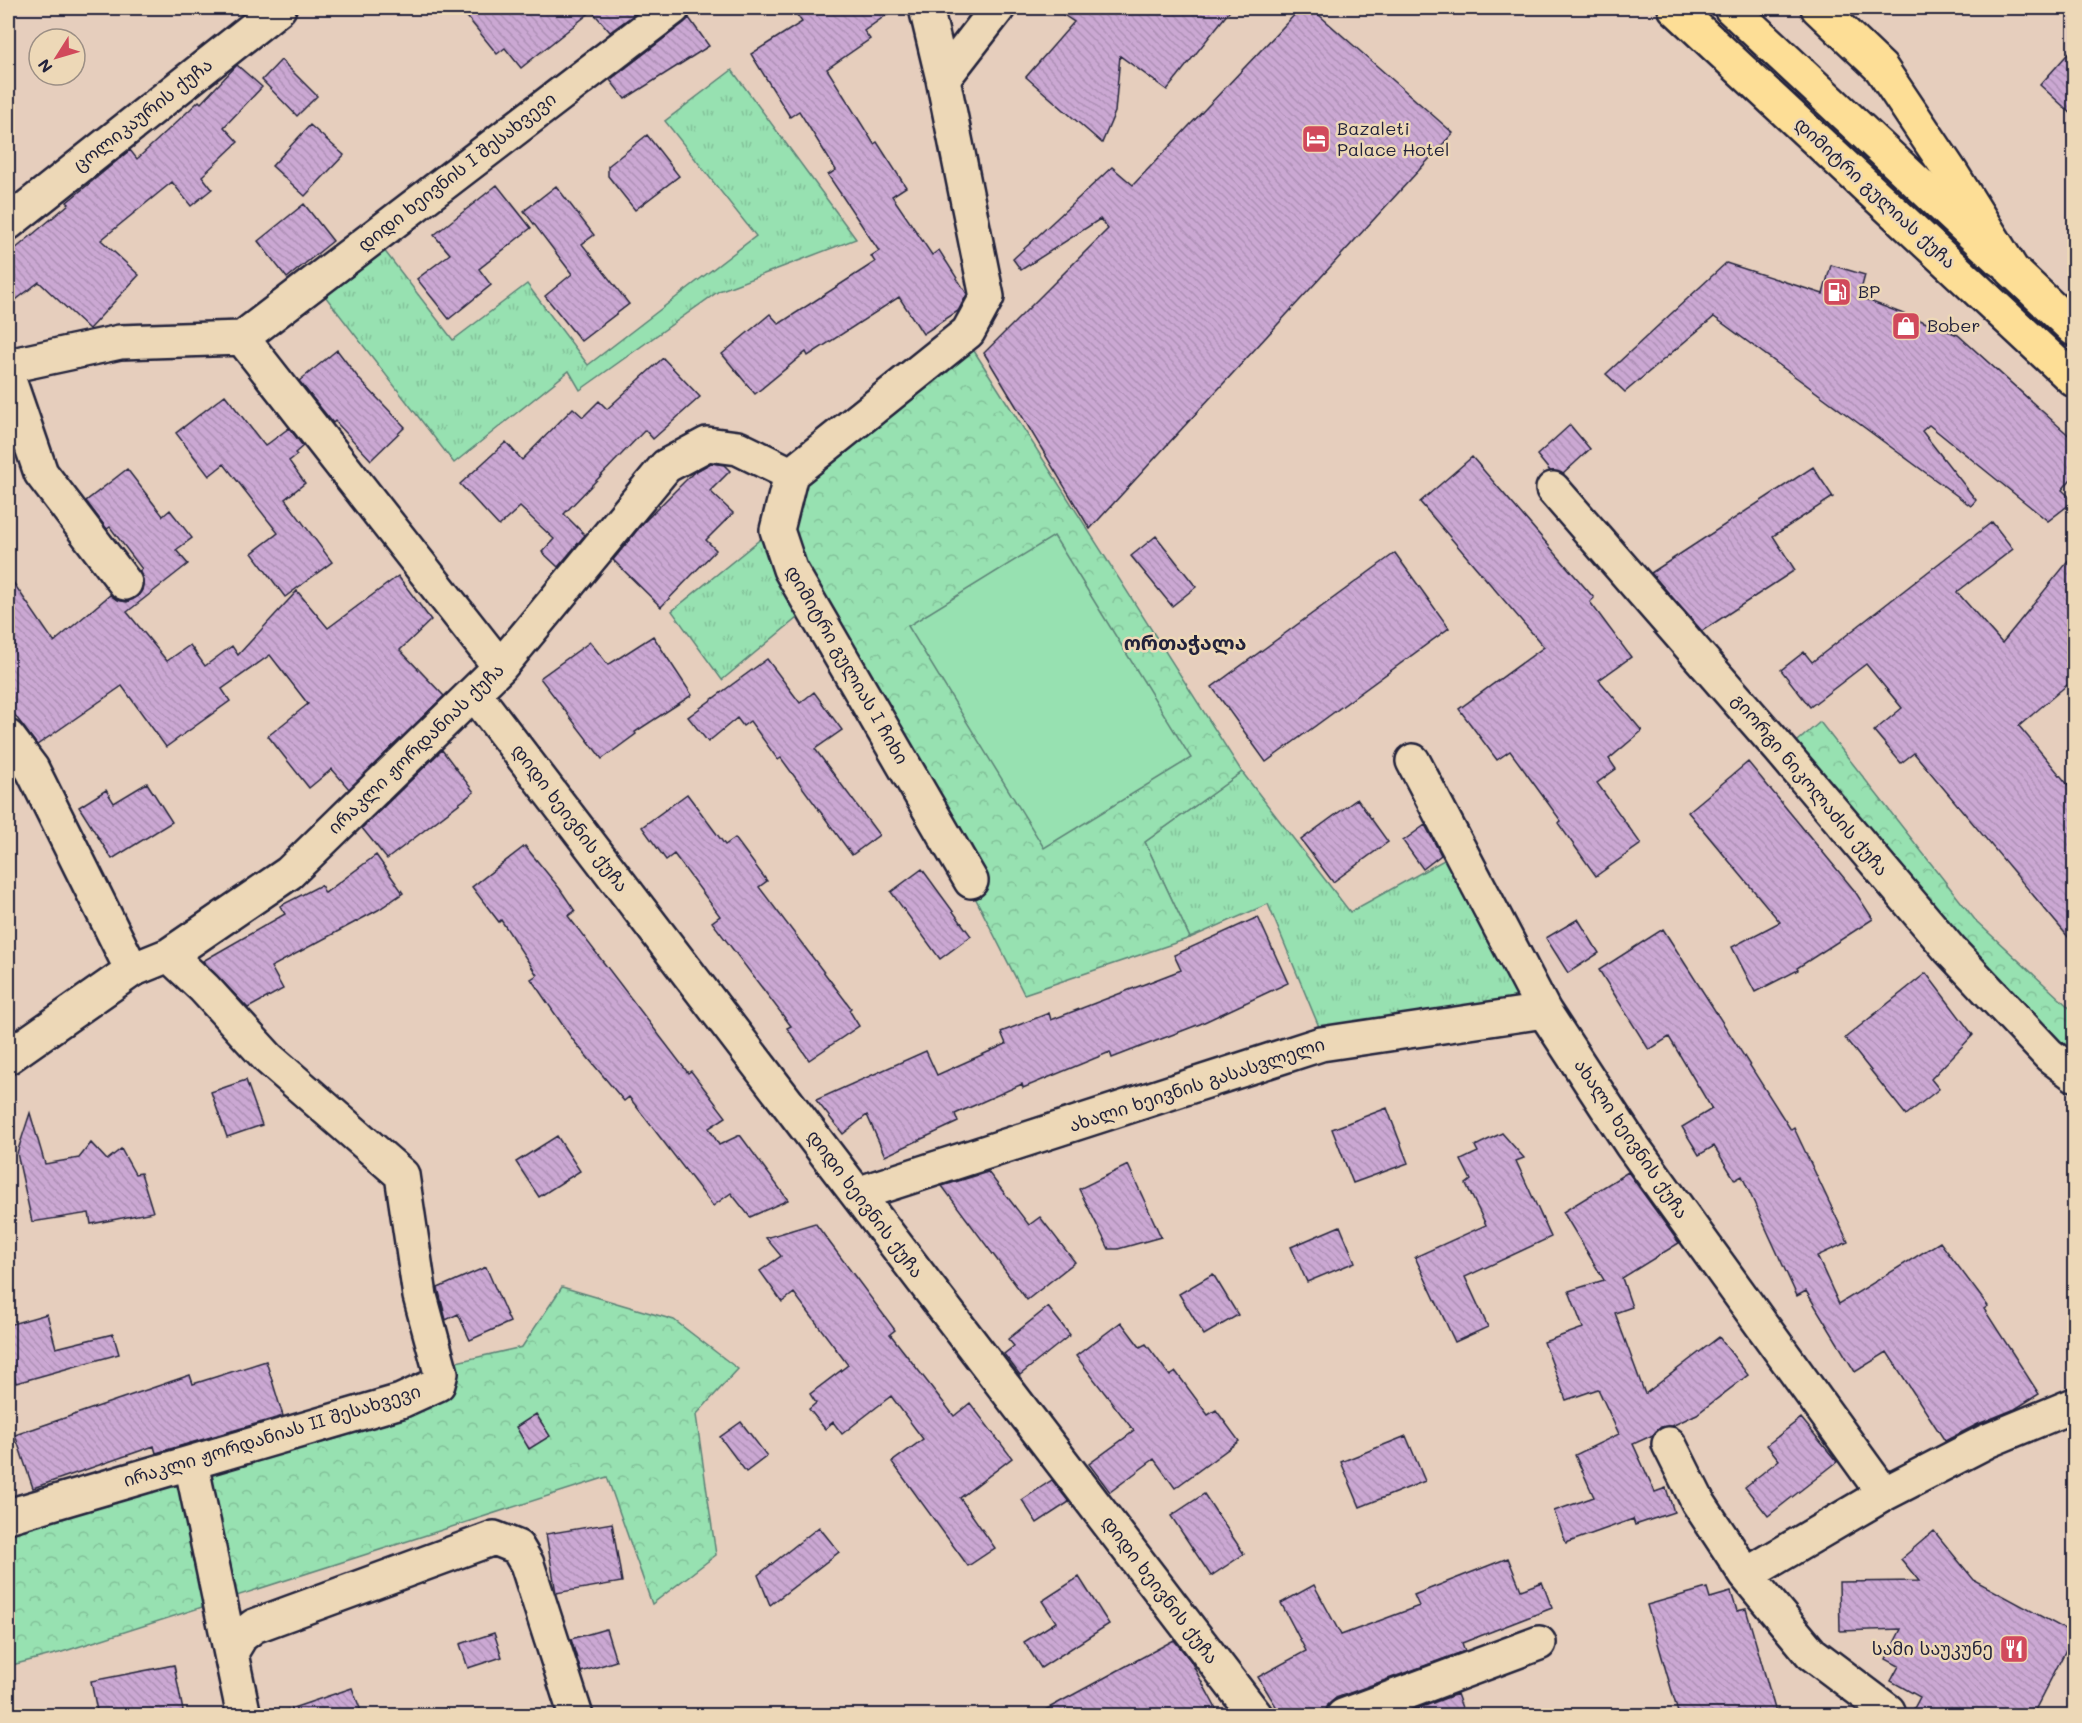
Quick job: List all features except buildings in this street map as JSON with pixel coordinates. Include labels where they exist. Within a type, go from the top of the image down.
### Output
[{"type":"main road","name":"დიმიტრი გულიას ქუჩა","points":[[1675,8],[2074,380]]},
{"type":"main road","name":"დიმიტრი გულიას ქუჩა","points":[[1731,8],[2074,329]]},
{"type":"main road","name":"დიმიტრი გულიას ქუჩა","points":[[1818,8],[1881,68],[1952,174],[2012,270]]},
{"type":"street","name":"ცოლიკაურის ქუჩა","points":[[8,223],[279,8]]},
{"type":"street","name":"დიდი ხეივნის I შესახვევი","points":[[242,338],[673,8]]},
{"type":"street","points":[[791,474],[968,332],[987,297],[943,79],[926,8]]},
{"type":"street","points":[[943,79],[998,8]]},
{"type":"street","points":[[8,366],[120,342],[242,338],[500,667]]},
{"type":"street","points":[[8,377],[41,473],[125,583]]},
{"type":"street","name":"ირაკლი ჟორდანიას ქუჩა","points":[[8,1057],[132,970],[170,955],[289,873],[500,667],[666,466],[707,444],[738,448],[791,474]]},
{"type":"street","name":"დიმიტრი გულიას I ჩიხი","points":[[791,474],[777,530],[790,569],[971,881]]},
{"type":"street","name":"გიორგი ნიკოლაძის ქუჩა","points":[[1553,489],[1780,749],[1950,950],[2049,1055],[2074,1074]]},
{"type":"street","name":"დიდი ხეივნის ქუჩა","points":[[474,693],[1256,1716]]},
{"type":"street","points":[[8,736],[32,769],[132,970]]},
{"type":"street","name":"ახალი ხეივნის ქუჩა","points":[[1413,761],[1544,1011],[1631,1144],[1884,1494]]},
{"type":"street","name":"ირაკლი ჟორდანიას II შესახვევი","points":[[8,1516],[401,1401],[438,1384],[441,1373],[420,1296],[402,1175],[268,1058],[204,988],[170,955]]},
{"type":"street","name":"ახალი ხეივნის გასასვლელი","points":[[857,1194],[1322,1044],[1544,1011]]},
{"type":"street","points":[[1746,1575],[1884,1494],[1987,1441],[2074,1405]]},
{"type":"street","points":[[1669,1444],[1698,1502],[1746,1575],[1811,1653],[1888,1711]]},
{"type":"street","points":[[191,1462],[244,1716]]},
{"type":"street","points":[[232,1651],[241,1636],[254,1626],[494,1538],[517,1547],[527,1564],[576,1716]]},
{"type":"street","points":[[1343,1716],[1539,1643]]},
{"type":"green space","points":[[732,70],[856,239],[719,291],[580,390],[569,371],[454,463],[318,287],[377,241],[453,340],[527,284],[588,365],[756,236],[665,121]]},
{"type":"green space","points":[[969,343],[1242,772],[1145,842],[1190,938],[1024,994],[789,530],[803,480]]},
{"type":"green space","points":[[768,533],[803,613],[722,680],[672,611]]},
{"type":"green space","points":[[1054,536],[1191,758],[1044,848],[908,626]]},
{"type":"green space","points":[[1820,722],[1976,921],[2074,1012],[2074,1067],[1792,746]]},
{"type":"green space","points":[[1242,772],[1350,912],[1453,855],[1521,999],[1322,1034],[1268,904],[1190,938],[1145,842]]},
{"type":"green space","points":[[562,1287],[674,1320],[738,1369],[696,1415],[716,1555],[652,1604],[607,1477],[59,1653],[8,1666],[8,1529],[339,1438],[448,1398],[452,1363],[522,1347]]},
{"type":"place","name":"Bazaleti Palace Hotel","points":[[1316,139]]},
{"type":"place","name":"BP","points":[[1837,292]]},
{"type":"place","name":"Bober","points":[[1906,326]]},
{"type":"place","name":"სამი საუკუნე","points":[[2014,1649]]},
{"type":"district","name":"ორთაჭალა","points":[[1185,643]]}]
